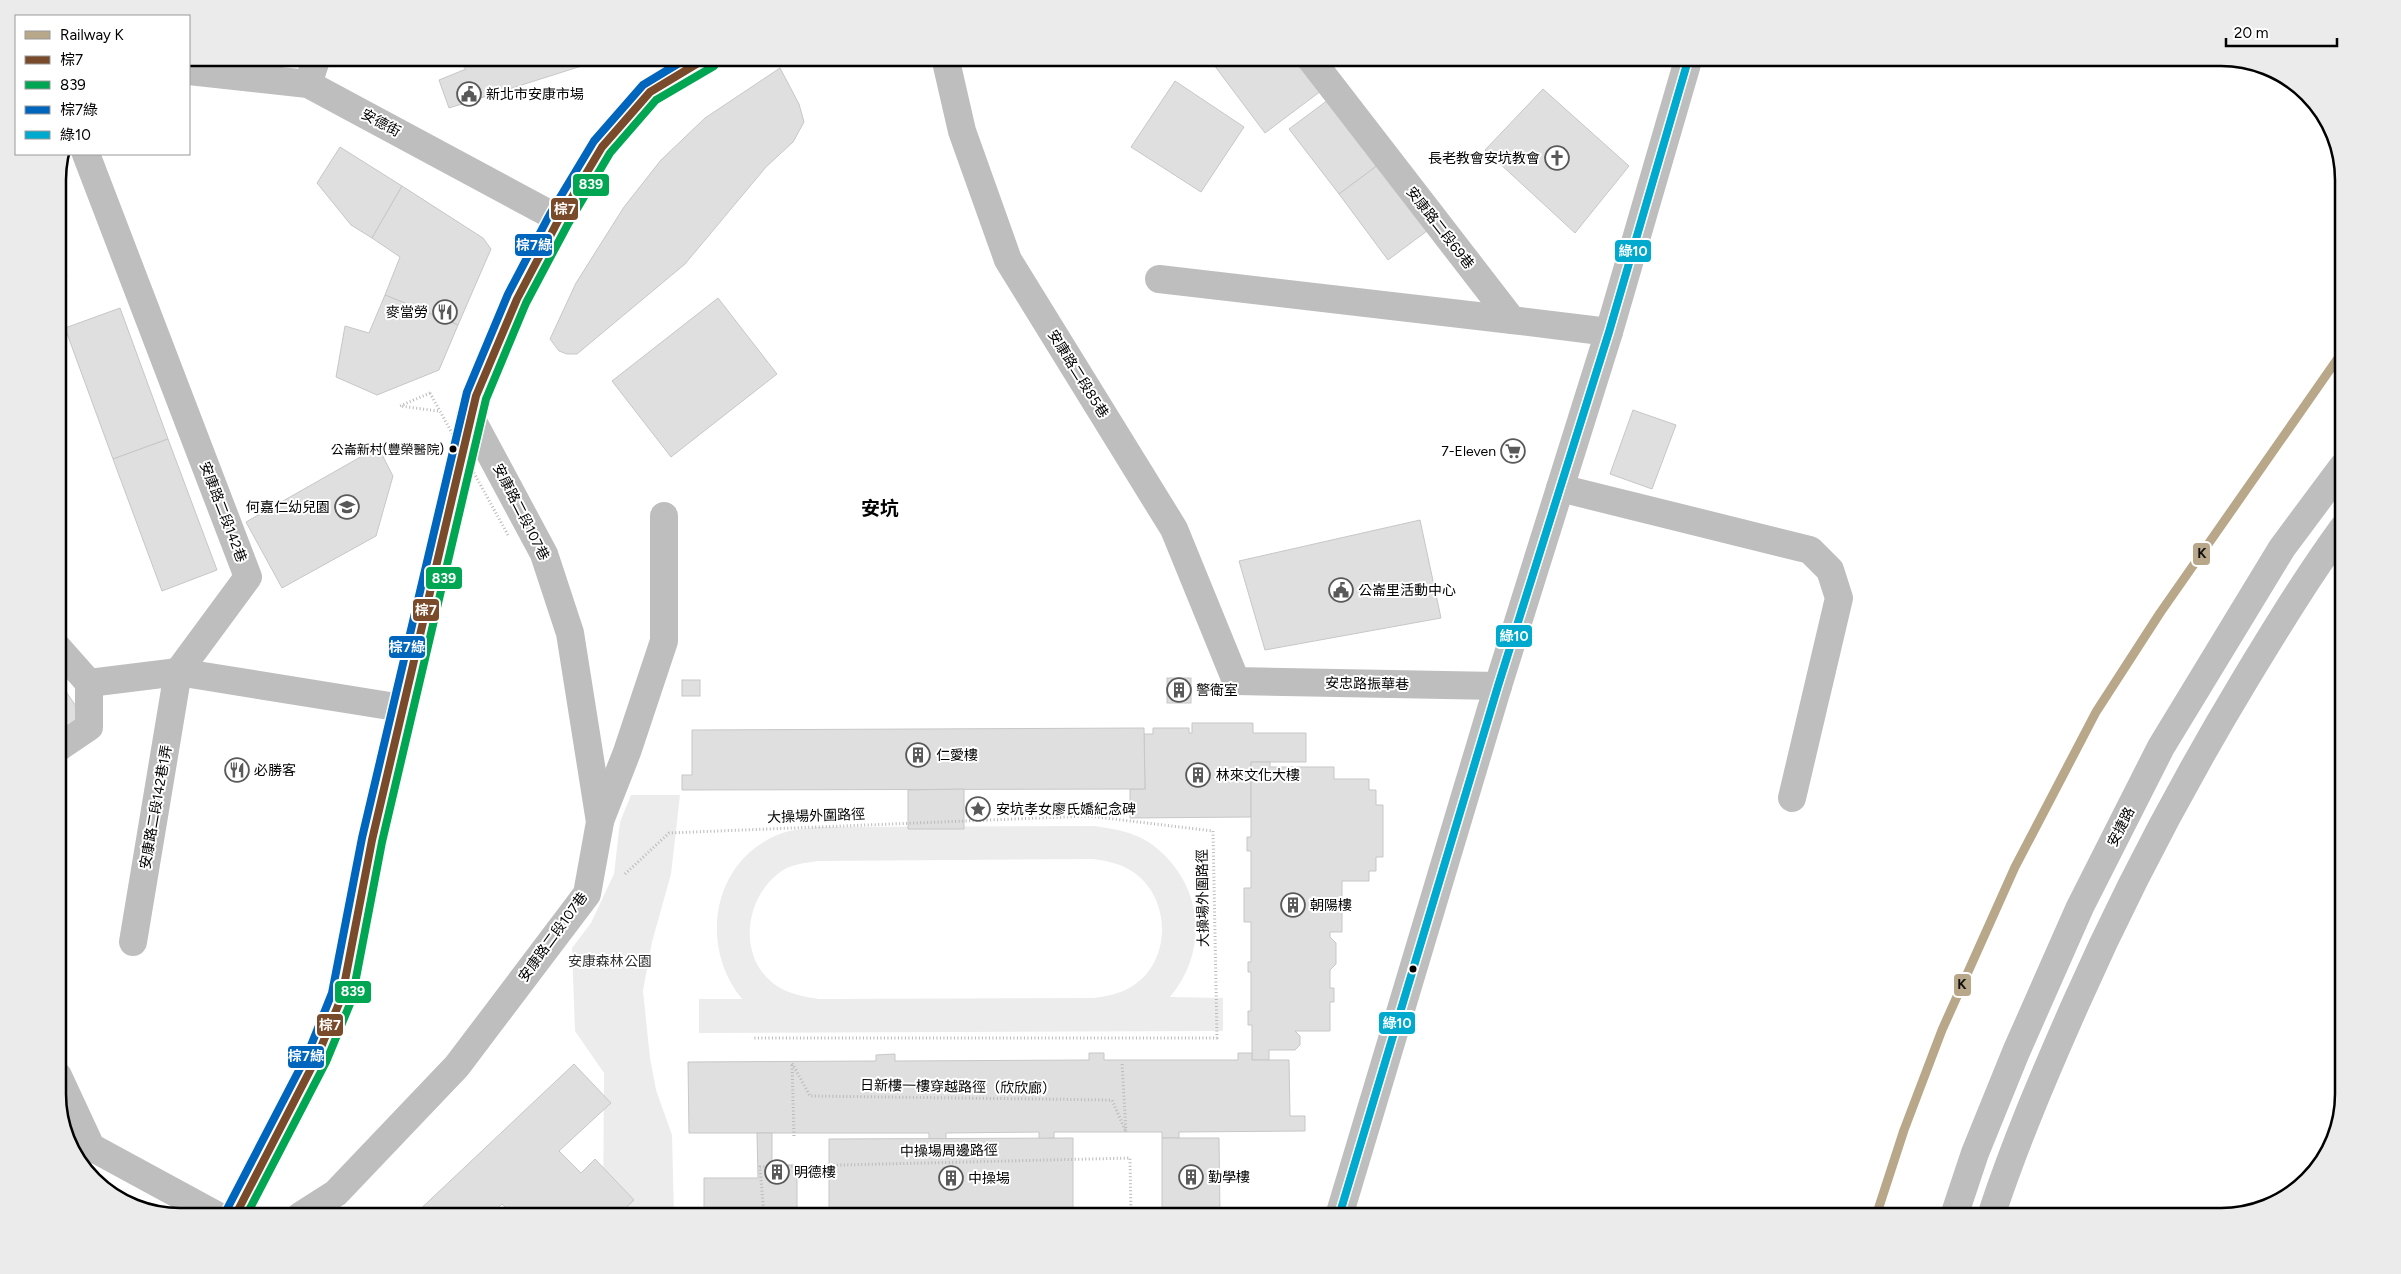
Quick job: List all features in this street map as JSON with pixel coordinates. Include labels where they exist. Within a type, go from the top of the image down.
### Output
[{"type":"street","points":[[308,84],[314,66]]},
{"type":"street","points":[[239,1208],[317,1056],[342,996],[372,840],[470,416],[517,299],[559,219],[602,146],[650,92],[696,66]]},
{"type":"street","name":"安康路二段85巷","points":[[947,66],[962,131],[1008,260],[1174,529],[1236,681]]},
{"type":"street","name":"安康路二段69巷","points":[[1315,66],[1512,320]]},
{"type":"street","points":[[1341,1208],[1498,686],[1609,332],[1687,66]]},
{"type":"street","name":"安德街","points":[[190,71],[308,84],[559,219]]},
{"type":"street","name":"安康路二段142巷","points":[[86,155],[248,577],[178,672]]},
{"type":"street","points":[[1159,279],[1609,332]]},
{"type":"street","name":"安康路二段107巷","points":[[313,1208],[336,1193],[458,1066],[587,894],[600,822],[570,632],[544,554],[470,416]]},
{"type":"street","name":"安捷路","points":[[1957,1208],[1975,1153],[2016,1052],[2076,916],[2161,748],[2282,548],[2335,477]]},
{"type":"street","points":[[1560,488],[1810,550],[1830,570],[1839,598],[1792,798]]},
{"type":"street","points":[[600,822],[627,752],[664,640],[664,516]]},
{"type":"street","points":[[1994,1208],[2007,1166],[2049,1063],[2113,920],[2193,765],[2306,578],[2335,539]]},
{"type":"street","points":[[66,657],[89,683],[89,727],[66,743]]},
{"type":"street","points":[[89,683],[178,672],[402,708]]},
{"type":"street","name":"安康路二段142巷1弄","points":[[133,942],[178,672]]},
{"type":"street","name":"安忠路振華巷","points":[[1236,681],[1498,686]]},
{"type":"street","points":[[66,1093],[91,1147],[203,1208]]},
{"type":"path","points":[[470,416],[400,406],[430,393],[508,536]]},
{"type":"path","name":"大操場外圍路徑","points":[[587,894],[607,891],[669,833],[1089,816],[1213,831],[1217,1038],[752,1038]]},
{"type":"path","name":"日新樓一樓穿越路徑（欣欣廊）","points":[[794,1136],[792,1063],[810,1096],[1112,1100],[1126,1132],[1122,1063]]},
{"type":"path","name":"中操場周邊路徑","points":[[763,1208],[760,1166],[1130,1158],[1131,1208]]},
{"type":"green space","name":"安康森林公園","points":[[631,795],[680,795],[671,874],[652,942],[643,991],[650,1058],[656,1090],[672,1135],[674,1208],[603,1208],[604,1073],[575,1031],[572,948],[591,923],[614,874],[620,822]]},
{"type":"green space","points":[[1095,826],[1109,828],[1144,839],[1167,858],[1181,876],[1190,895],[1195,916],[1195,936],[1191,957],[1183,978],[1170,997],[1223,998],[1223,1031],[699,1033],[699,999],[742,999],[728,977],[719,952],[717,927],[720,902],[729,879],[744,858],[764,842],[789,831],[815,827]],"holes":[[[1093,859],[1112,863],[1130,870],[1144,881],[1154,895],[1160,911],[1162,929],[1160,946],[1154,962],[1145,976],[1131,987],[1113,994],[1094,998],[819,999],[800,996],[782,989],[767,978],[757,965],[752,949],[750,932],[752,916],[758,900],[767,885],[779,873],[798,864],[818,861]]]},
{"type":"building","name":"新北市安康市場","points":[[462,66],[582,66],[449,108],[439,80],[466,69]]},
{"type":"building","points":[[1215,66],[1308,66],[1325,88],[1265,133]]},
{"type":"building","points":[[780,68],[799,104],[804,122],[793,142],[766,167],[685,264],[577,354],[567,354],[559,351],[550,339],[576,283],[624,207],[661,160],[705,118]]},
{"type":"building","points":[[1175,81],[1244,127],[1201,192],[1131,147]]},
{"type":"building","name":"長老教會安坑教會","points":[[1543,89],[1629,166],[1575,233],[1485,150]]},
{"type":"building","points":[[1332,97],[1382,162],[1339,194],[1289,129]]},
{"type":"building","points":[[340,147],[402,186],[372,238],[351,225],[317,183]]},
{"type":"building","points":[[1382,162],[1431,228],[1388,260],[1339,194]]},
{"type":"building","points":[[402,186],[483,238],[491,249],[458,325],[385,295],[400,257],[372,238]]},
{"type":"building","points":[[385,295],[458,325],[439,370],[377,395],[336,377],[345,326],[369,333]]},
{"type":"building","points":[[718,298],[777,374],[671,457],[612,381]]},
{"type":"building","points":[[120,308],[168,439],[113,459],[66,328]]},
{"type":"building","points":[[1633,410],[1676,425],[1652,489],[1610,474]]},
{"type":"building","points":[[168,439],[217,570],[162,591],[113,459]]},
{"type":"building","name":"何嘉仁幼兒園","points":[[378,447],[393,476],[376,536],[282,588],[246,522]]},
{"type":"building","name":"公崙里活動中心","points":[[1420,520],[1441,618],[1265,650],[1239,561]]},
{"type":"building","name":"警衛室","points":[[1167,678],[1191,678],[1191,703],[1167,703]]},
{"type":"building","points":[[682,680],[700,680],[700,696],[682,696]]},
{"type":"building","points":[[66,692],[93,731],[66,750]]},
{"type":"building","name":"林來文化大樓","points":[[1192,723],[1253,723],[1253,733],[1306,733],[1306,762],[1251,762],[1251,817],[1130,818],[1130,789],[1145,789],[1144,734],[1153,734],[1153,728],[1189,728],[1189,733],[1192,733]]},
{"type":"building","name":"仁愛樓","points":[[1144,728],[1145,789],[682,790],[682,775],[692,775],[692,730]]},
{"type":"building","name":"朝陽樓","points":[[1251,762],[1270,762],[1270,767],[1334,767],[1334,779],[1369,779],[1369,790],[1376,790],[1376,805],[1383,805],[1383,857],[1376,857],[1376,871],[1369,871],[1369,881],[1342,881],[1342,932],[1330,932],[1330,937],[1336,943],[1336,964],[1330,970],[1330,988],[1334,988],[1334,1002],[1330,1002],[1330,1031],[1295,1031],[1300,1036],[1300,1045],[1295,1050],[1269,1050],[1269,1060],[1252,1060],[1252,1025],[1248,1025],[1248,1011],[1251,1011],[1251,972],[1248,972],[1248,962],[1251,962],[1251,922],[1244,922],[1244,888],[1251,888],[1251,851],[1247,851],[1247,837],[1251,837]]},
{"type":"building","points":[[964,789],[964,829],[908,829],[908,790]]},
{"type":"building","points":[[1089,1053],[1104,1053],[1104,1060],[1238,1060],[1238,1053],[1252,1053],[1252,1060],[1289,1060],[1290,1116],[1305,1116],[1305,1131],[1179,1132],[1179,1138],[1162,1138],[1162,1132],[1054,1132],[1054,1138],[1039,1139],[1039,1132],[946,1133],[946,1139],[929,1139],[929,1133],[689,1133],[688,1062],[876,1061],[876,1055],[895,1054],[895,1061],[1089,1060]]},
{"type":"building","points":[[574,1064],[611,1103],[559,1151],[581,1173],[595,1159],[634,1200],[626,1208],[506,1208],[502,1204],[498,1208],[421,1208]]},
{"type":"building","name":"明德樓","points":[[757,1133],[772,1133],[772,1165],[797,1165],[797,1208],[704,1208],[704,1178],[758,1178]]},
{"type":"building","name":"中操場","points":[[1073,1138],[1073,1208],[829,1208],[829,1139]]},
{"type":"building","name":"勤學樓","points":[[1162,1138],[1219,1138],[1220,1208],[1162,1208]]},
{"type":"rail line","name":"K","points":[[1879,1208],[1904,1130],[1942,1030],[2015,867],[2096,712],[2160,613],[2335,362]]},
{"type":"transit line","name":"棕7綠","points":[[228,1208],[308,1053],[332,993],[362,838],[467,392],[508,294],[550,214],[594,141],[643,85],[674,66]]},
{"type":"transit line","name":"棕7","points":[[239,1208],[317,1057],[342,996],[372,840],[476,396],[517,299],[559,219],[602,147],[650,92],[693,66]]},
{"type":"transit line","name":"839","points":[[250,1208],[326,1062],[352,999],[382,842],[486,399],[526,303],[568,224],[610,153],[656,100],[714,66]]},
{"type":"transit line","name":"綠10","points":[[1341,1208],[1498,686],[1609,332],[1686,66]]},
{"type":"place","name":"新北市安康市場","points":[[469,94]]},
{"type":"place","name":"長老教會安坑教會","points":[[1557,158]]},
{"type":"place","name":"麥當勞","points":[[445,312]]},
{"type":"place","name":"公崙新村(豐榮醫院)","points":[[453,449]]},
{"type":"place","name":"7-Eleven","points":[[1513,451]]},
{"type":"place","name":"何嘉仁幼兒園","points":[[347,507]]},
{"type":"place","name":"公崙里活動中心","points":[[1341,590]]},
{"type":"place","name":"警衛室","points":[[1179,690]]},
{"type":"place","name":"仁愛樓","points":[[918,755]]},
{"type":"place","name":"必勝客","points":[[237,770]]},
{"type":"place","name":"林來文化大樓","points":[[1198,775]]},
{"type":"place","name":"安坑孝女廖氏嬌紀念碑","points":[[978,809]]},
{"type":"place","name":"朝陽樓","points":[[1293,905]]},
{"type":"place","name":"明德樓","points":[[777,1172]]},
{"type":"place","name":"勤學樓","points":[[1191,1177]]},
{"type":"place","name":"中操場","points":[[951,1178]]},
{"type":"district","name":"安坑","points":[[880,508]]}]
